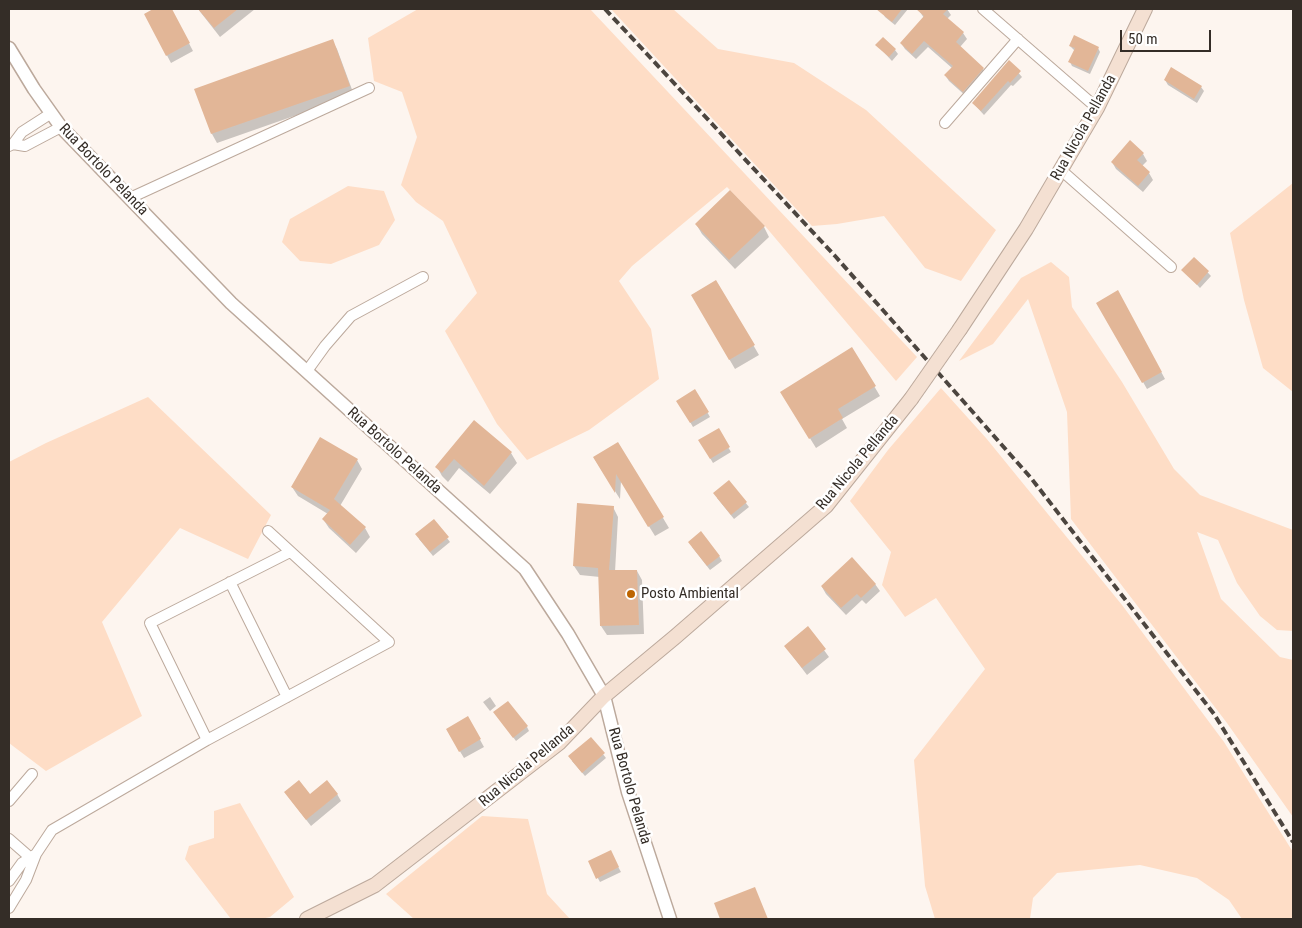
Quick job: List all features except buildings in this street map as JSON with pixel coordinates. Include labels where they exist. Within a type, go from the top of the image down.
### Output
[{"type":"main road","name":"Rua Nicola Pellanda","points":[[307,919],[375,886],[559,744],[604,696],[826,506],[911,399],[1026,229],[1097,108],[1145,9]]},
{"type":"street","points":[[983,9],[1097,108]]},
{"type":"street","points":[[945,123],[1018,39]]},
{"type":"street","name":"Rua Bortolo Pelanda","points":[[9,48],[50,114],[231,303],[525,569],[568,634],[604,696],[628,792],[670,919]]},
{"type":"street","points":[[130,198],[369,88]]},
{"type":"street","points":[[11,145],[22,132],[50,114]]},
{"type":"street","points":[[11,145],[25,146],[62,127]]},
{"type":"street","points":[[1061,170],[1172,267]]},
{"type":"street","points":[[307,371],[325,346],[352,316],[423,277]]},
{"type":"street","points":[[9,908],[26,880],[33,857],[52,830],[208,740],[389,642],[268,532]]},
{"type":"street","points":[[208,740],[150,623],[290,552]]},
{"type":"street","points":[[230,582],[287,697]]},
{"type":"street","points":[[9,801],[32,774]]},
{"type":"street","points":[[9,839],[33,857]]},
{"type":"street","points":[[9,881],[22,863],[33,857]]},
{"type":"shaded area","points":[[418,9],[590,9],[917,357],[896,381],[765,226],[727,187],[632,266],[619,281],[651,329],[659,379],[589,430],[527,460],[497,424],[445,331],[477,293],[443,221],[416,202],[401,185],[417,137],[402,92],[374,81],[368,38]]},
{"type":"shaded area","points":[[611,9],[673,9],[718,49],[794,63],[866,110],[996,230],[961,281],[925,268],[884,216],[812,226]]},
{"type":"shaded area","points":[[1293,183],[1293,392],[1263,368],[1244,300],[1230,233]]},
{"type":"shaded area","points":[[348,186],[384,191],[395,220],[379,245],[331,264],[300,261],[282,242],[290,219]]},
{"type":"shaded area","points":[[1051,262],[1069,277],[1072,307],[1122,382],[1174,469],[1200,495],[1293,530],[1293,631],[1277,630],[1260,616],[1237,583],[1218,540],[1197,532],[1221,599],[1280,657],[1293,660],[1293,817],[1227,723],[1071,519],[1067,412],[1028,299],[993,344],[959,361],[1021,278]]},
{"type":"shaded area","points":[[941,388],[986,438],[1122,605],[1224,742],[1293,852],[1293,919],[1242,919],[1229,900],[1197,878],[1140,865],[1057,873],[1033,898],[1030,919],[935,919],[925,886],[914,760],[985,669],[936,598],[905,617],[882,585],[891,552],[850,501],[888,450]]},
{"type":"shaded area","points":[[148,397],[271,515],[248,559],[180,528],[102,622],[142,716],[46,771],[9,743],[9,462],[46,443]]},
{"type":"shaded area","points":[[240,803],[294,897],[270,917],[261,919],[231,919],[185,859],[189,846],[214,838],[214,811]]},
{"type":"shaded area","points":[[482,816],[528,819],[547,894],[570,919],[414,919],[386,894]]},
{"type":"railway","points":[[605,9],[836,257],[1031,478],[1214,714],[1293,842]]},
{"type":"place","name":"Posto Ambiental","points":[[631,594]]}]
